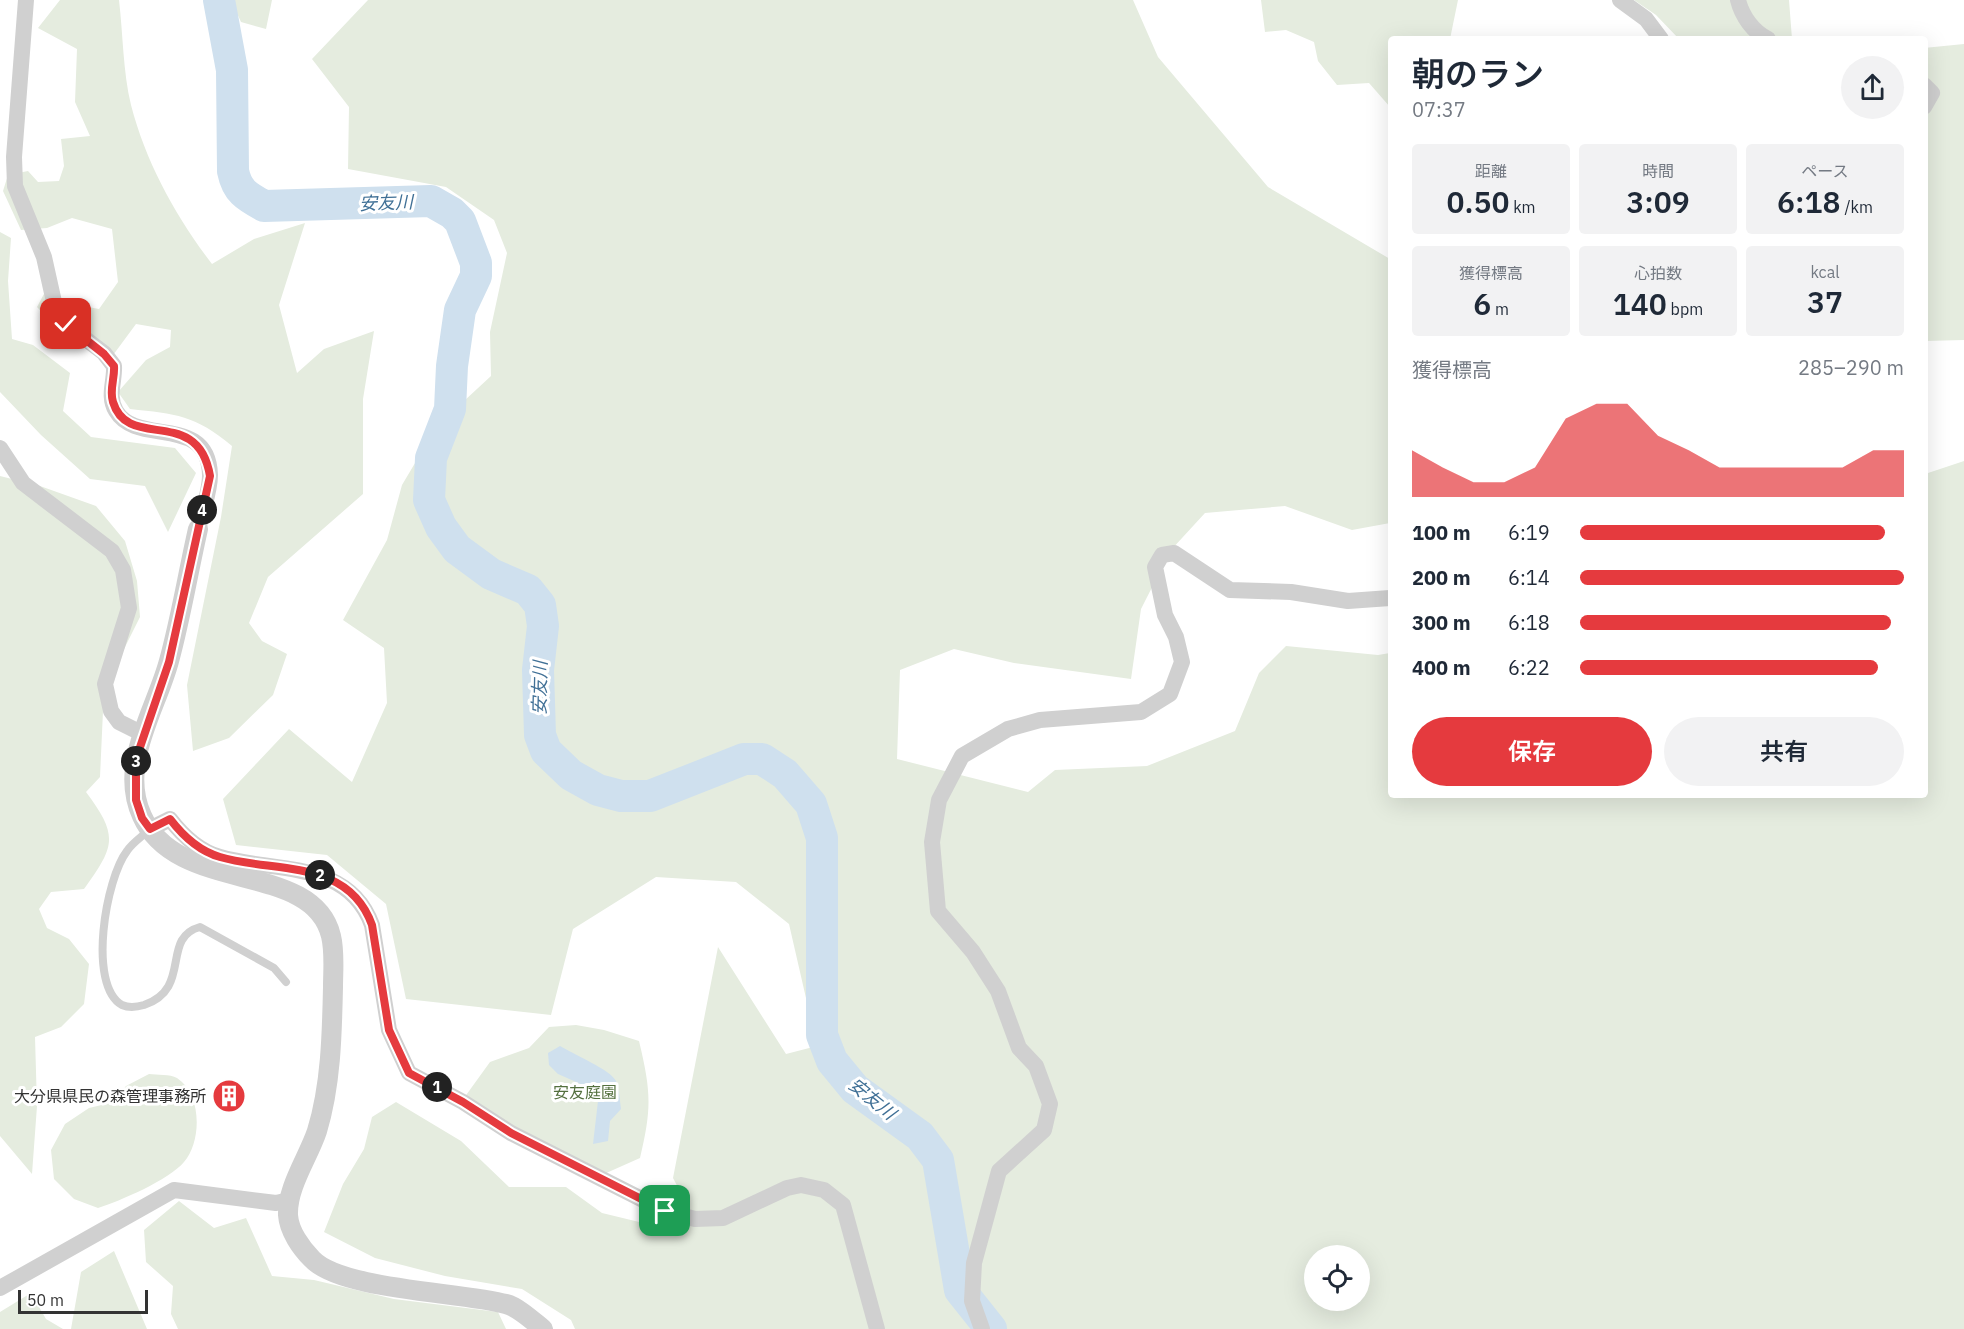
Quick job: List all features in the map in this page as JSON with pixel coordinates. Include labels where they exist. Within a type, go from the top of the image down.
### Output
[{"type":"street","points":[[26,0],[14,157],[15,186],[41,248],[56,311],[66,324],[104,354],[114,366],[111,399],[116,412],[126,422],[175,433],[194,441],[207,459],[210,476],[169,662],[136,759],[136,789],[142,818],[171,850],[186,860],[296,894],[314,906],[324,919],[331,937],[331,1038],[322,1111],[312,1145],[289,1200],[288,1218],[295,1238],[314,1261],[343,1275],[509,1304],[543,1329]]},
{"type":"street","points":[[1620,0],[1646,19],[1659,36]]},
{"type":"street","points":[[1738,0],[1741,13],[1760,36]]},
{"type":"street","points":[[0,448],[23,483],[112,551],[123,570],[129,608],[105,684],[111,711],[119,722],[143,734]]},
{"type":"street","points":[[982,1329],[972,1301],[974,1263],[999,1171],[1044,1130],[1050,1104],[1036,1066],[1019,1048],[999,991],[974,952],[938,911],[932,842],[939,800],[962,756],[1008,729],[1040,720],[1141,712],[1170,694],[1182,662],[1176,637],[1165,615],[1155,567],[1162,555],[1174,553],[1230,590],[1291,592],[1348,601],[1388,598]]},
{"type":"street","points":[[150,829],[170,819],[187,839],[220,857],[306,871],[336,883],[356,897],[366,909],[372,925],[389,1030],[409,1073],[463,1102],[511,1133],[656,1206],[695,1219],[723,1218],[787,1188],[801,1185],[824,1190],[843,1205],[877,1329]]},
{"type":"street","points":[[0,1288],[174,1190],[276,1203],[289,1200]]},
{"type":"lane","points":[[150,829],[126,851],[108,902],[103,961],[105,982],[111,995],[123,1006],[136,1007],[167,992],[173,978],[181,939],[188,930],[200,927],[274,968],[286,982]]},
{"type":"green space","points":[[60,0],[119,0],[126,79],[137,127],[164,189],[186,227],[212,264],[254,239],[305,223],[279,305],[297,373],[324,349],[374,331],[363,399],[363,494],[268,577],[249,623],[262,641],[287,654],[273,695],[229,738],[193,751],[187,685],[221,517],[232,446],[196,422],[173,415],[130,409],[118,392],[146,360],[170,347],[171,330],[136,324],[105,366],[90,341],[55,326],[37,307],[46,290],[72,304],[99,309],[118,282],[112,229],[72,218],[47,228],[21,230],[3,191],[8,175],[28,171],[38,182],[59,181],[64,166],[61,139],[90,136],[75,102],[77,49],[38,28]]},
{"type":"green space","points":[[231,0],[272,0],[266,29],[241,22]]},
{"type":"green space","points":[[368,0],[1133,0],[1158,57],[1268,187],[1388,258],[1388,523],[1352,530],[1285,506],[1205,513],[1171,550],[1141,609],[1131,679],[1014,663],[954,649],[900,670],[897,759],[1028,792],[1055,770],[1147,766],[1235,731],[1259,673],[1286,646],[1378,655],[1388,653],[1388,798],[1928,798],[1928,473],[1964,461],[1964,1329],[575,1329],[571,1320],[522,1289],[445,1276],[375,1258],[324,1232],[343,1184],[364,1149],[372,1117],[396,1102],[461,1141],[509,1187],[566,1187],[602,1213],[664,1228],[691,1212],[673,1178],[718,947],[786,1054],[817,1046],[789,924],[736,882],[656,877],[573,929],[551,1015],[406,999],[386,904],[327,855],[236,845],[223,799],[289,729],[352,782],[387,703],[384,648],[343,620],[387,540],[402,485],[437,426],[491,376],[490,332],[507,253],[494,220],[446,187],[348,169],[349,107],[312,59]]},
{"type":"green space","points":[[1261,0],[1458,0],[1451,36],[1388,36],[1388,105],[1369,83],[1337,85],[1318,61],[1314,42],[1286,30],[1265,32]]},
{"type":"green space","points":[[1634,0],[1789,0],[1792,36],[1676,36],[1656,15]]},
{"type":"green space","points":[[1964,44],[1964,340],[1928,341],[1928,48]]},
{"type":"green space","points":[[0,232],[11,238],[8,281],[12,339],[33,345],[70,373],[63,411],[91,437],[175,448],[196,473],[168,532],[145,486],[90,479],[41,435],[0,392]]},
{"type":"green space","points":[[0,476],[40,486],[96,506],[125,541],[137,581],[140,617],[104,689],[100,777],[86,792],[97,807],[108,831],[107,851],[84,889],[51,892],[39,909],[47,928],[69,939],[89,964],[84,1004],[61,1027],[35,1037],[37,1106],[32,1174],[0,1136]]},
{"type":"green space","name":"安友庭園","points":[[576,1025],[604,1030],[639,1041],[646,1073],[648,1112],[640,1158],[604,1174],[506,1124],[464,1098],[490,1062],[529,1048],[549,1027]]},
{"type":"green space","points":[[149,1074],[177,1078],[191,1095],[197,1118],[190,1153],[177,1169],[167,1176],[119,1200],[98,1208],[74,1199],[54,1179],[51,1150],[65,1124],[89,1108],[110,1103],[126,1086]]},
{"type":"green space","points":[[179,1201],[214,1228],[246,1218],[272,1276],[314,1280],[394,1299],[498,1312],[506,1329],[178,1329],[171,1314],[173,1286],[146,1262],[144,1230]]},
{"type":"green space","points":[[114,1251],[147,1329],[71,1329],[81,1272]]},
{"type":"green space","points":[[31,1293],[46,1319],[63,1329],[0,1329],[0,1312]]},
{"type":"water","points":[[560,1046],[600,1067],[616,1081],[621,1109],[610,1121],[608,1141],[593,1144],[598,1101],[592,1089],[558,1074],[549,1065],[548,1053]]},
{"type":"waterway","name":"安友川","points":[[219,0],[232,70],[233,171],[237,184],[243,192],[264,206],[431,201],[452,213],[460,221],[476,263],[476,276],[460,310],[452,366],[450,409],[431,458],[429,500],[441,527],[457,549],[491,574],[528,590],[540,605],[543,626],[538,670],[540,735],[546,751],[571,775],[598,790],[621,796],[650,796],[744,759],[762,759],[785,774],[811,804],[822,838],[822,1035],[832,1061],[855,1089],[920,1136],[938,1160],[960,1290],[991,1329]]},
{"type":"place","name":"大分県県民の森管理事務所","points":[[229,1096]]},
{"type":"route","points":[[66,324],[104,354],[114,366],[111,399],[116,412],[126,422],[138,427],[175,433],[194,441],[207,459],[210,476],[169,662],[136,759],[136,800],[142,818],[150,829],[170,819],[187,839],[220,857],[321,875],[356,897],[366,909],[372,925],[389,1030],[399,1057],[409,1073],[463,1102],[511,1133],[665,1211]]}]
